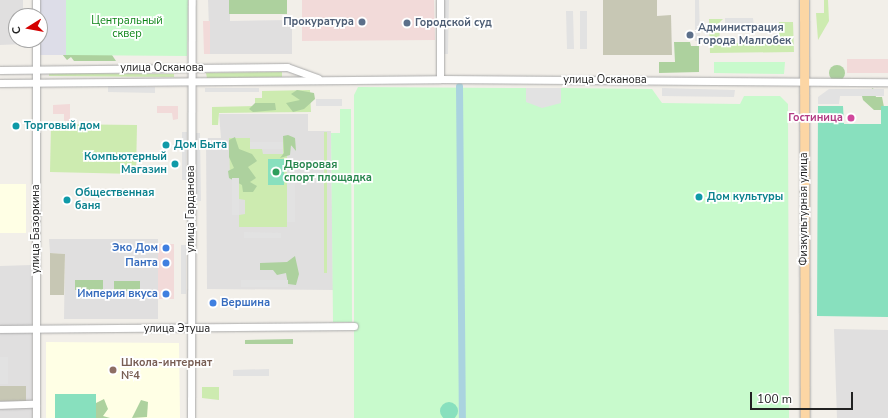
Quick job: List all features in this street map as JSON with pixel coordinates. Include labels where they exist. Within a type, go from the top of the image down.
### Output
[{"type":"main road","name":"Физкультурная улица","points":[[804,0],[805,418]]},
{"type":"street","name":"улица Гарданова","points":[[191,418],[192,0]]},
{"type":"street","points":[[440,0],[440,79]]},
{"type":"street","name":"улица Базоркина","points":[[36,48],[36,418]]},
{"type":"street","name":"улица Осканова","points":[[0,70],[288,67],[322,80]]},
{"type":"street","name":"улица Осканова","points":[[0,83],[440,79],[888,82]]},
{"type":"street","name":"улица Этуша","points":[[0,330],[354,326]]},
{"type":"street","points":[[0,405],[36,404]]},
{"type":"shaded area","points":[[0,0],[23,0],[23,8],[8,8],[8,45],[0,45]]},
{"type":"shaded area","points":[[40,0],[66,0],[66,55],[40,55],[40,48],[48,48],[48,8],[40,8]]},
{"type":"shaded area","points":[[208,0],[230,0],[230,21],[292,20],[292,54],[210,54]]},
{"type":"shaded area","points":[[302,0],[434,0],[435,40],[302,41]]},
{"type":"shaded area","points":[[443,0],[449,0],[448,54],[442,54]]},
{"type":"shaded area","points":[[603,0],[657,0],[657,16],[671,15],[672,55],[603,55]]},
{"type":"shaded area","points":[[695,0],[699,0],[700,41],[695,41]]},
{"type":"shaded area","points":[[566,11],[573,11],[574,49],[567,49]]},
{"type":"shaded area","points":[[580,11],[587,11],[587,49],[580,49]]},
{"type":"shaded area","points":[[725,18],[753,18],[754,27],[725,27]]},
{"type":"shaded area","points":[[203,21],[210,21],[210,54],[204,54]]},
{"type":"shaded area","points":[[847,59],[888,59],[888,73],[847,73]]},
{"type":"shaded area","points":[[108,86],[155,87],[155,93],[108,92]]},
{"type":"shaded area","points":[[205,88],[259,88],[259,92],[205,92]]},
{"type":"shaded area","points":[[526,88],[561,88],[561,103],[542,108],[526,102]]},
{"type":"shaded area","points":[[662,88],[735,90],[734,97],[662,96]]},
{"type":"shaded area","points":[[829,89],[884,89],[884,96],[840,96],[839,104],[818,104],[818,97]]},
{"type":"shaded area","points":[[316,99],[342,99],[342,106],[316,106]]},
{"type":"shaded area","points":[[70,104],[70,121],[64,121],[64,114],[53,114],[53,105]]},
{"type":"shaded area","points":[[157,106],[178,106],[178,119],[173,120],[172,113],[157,113]]},
{"type":"shaded area","points":[[219,114],[308,114],[308,131],[331,131],[333,290],[207,289],[206,138],[221,138]]},
{"type":"shaded area","points":[[182,132],[187,132],[186,180],[182,180]]},
{"type":"shaded area","points":[[196,133],[200,133],[201,201],[196,201]]},
{"type":"shaded area","points":[[250,142],[283,142],[283,149],[250,149]]},
{"type":"shaded area","points":[[287,176],[295,176],[295,222],[287,222]]},
{"type":"shaded area","points":[[232,178],[239,178],[239,215],[232,215]]},
{"type":"shaded area","points":[[0,184],[26,184],[26,233],[0,233]]},
{"type":"shaded area","points":[[244,232],[281,233],[281,238],[244,238]]},
{"type":"shaded area","points":[[49,239],[158,239],[158,319],[64,319],[65,254],[50,253]]},
{"type":"shaded area","points":[[158,244],[174,244],[174,299],[158,299]]},
{"type":"shaded area","points":[[181,245],[186,245],[186,294],[181,294]]},
{"type":"shaded area","points":[[50,253],[65,254],[64,295],[50,295]]},
{"type":"shaded area","points":[[32,265],[32,418],[0,418],[0,266]]},
{"type":"shaded area","points":[[241,280],[288,280],[288,287],[241,287]]},
{"type":"shaded area","points":[[834,329],[888,330],[888,418],[837,418]]},
{"type":"shaded area","name":"Школа-интернат №4","points":[[46,342],[179,343],[180,418],[46,418]]},
{"type":"shaded area","points":[[0,357],[8,357],[8,384],[0,384]]},
{"type":"shaded area","points":[[269,369],[269,376],[233,376],[233,370]]},
{"type":"shaded area","points":[[0,386],[26,386],[26,401],[0,401]]},
{"type":"green space","name":"Центральный сквер","points":[[66,0],[188,0],[187,56],[66,55]]},
{"type":"green space","points":[[229,0],[287,0],[287,14],[229,14]]},
{"type":"green space","points":[[824,0],[828,0],[829,21],[818,40],[816,13],[824,13]]},
{"type":"green space","points":[[65,4],[110,52],[116,61],[74,61],[71,57],[67,60],[62,54],[54,54]]},
{"type":"green space","points":[[709,19],[723,19],[719,23],[720,43],[779,43],[779,22],[793,22],[794,52],[710,53]]},
{"type":"green space","points":[[674,42],[690,42],[691,46],[699,46],[699,72],[659,73],[659,62],[675,62]]},
{"type":"green space","points":[[714,62],[785,62],[784,74],[714,73]]},
{"type":"green space","points":[[837,65],[844,70],[845,73],[840,80],[837,81],[830,76],[829,73],[834,66]]},
{"type":"green space","points":[[282,72],[282,77],[207,78],[206,73]]},
{"type":"green space","points":[[49,73],[174,74],[174,77],[49,76]]},
{"type":"green space","points":[[358,87],[526,88],[526,102],[560,103],[561,88],[652,89],[662,103],[740,104],[744,96],[780,96],[788,104],[789,418],[354,418],[354,95]]},
{"type":"green space","points":[[873,88],[876,97],[882,97],[888,127],[882,110],[874,110],[863,100],[862,96]]},
{"type":"green space","points":[[297,90],[314,93],[315,99],[304,109],[293,112],[286,103],[300,100],[291,94]]},
{"type":"green space","points":[[310,90],[311,112],[219,113],[218,125],[212,125],[212,107],[255,106],[255,98],[262,98],[262,91]]},
{"type":"green space","points":[[255,103],[275,103],[276,110],[253,112],[249,109]]},
{"type":"green space","points":[[818,106],[843,106],[844,124],[881,124],[881,106],[888,106],[888,317],[817,316]]},
{"type":"green space","points":[[340,109],[351,109],[352,322],[333,322],[331,133],[340,133]]},
{"type":"green space","points":[[51,124],[137,125],[136,174],[50,172]]},
{"type":"green space","points":[[324,132],[327,132],[327,273],[324,273]]},
{"type":"green space","points":[[288,135],[295,138],[296,151],[291,145],[290,155],[280,158],[284,153],[283,136]]},
{"type":"green space","points":[[235,137],[239,149],[252,154],[257,161],[248,167],[256,178],[250,182],[257,186],[253,192],[243,192],[242,185],[229,178],[228,171],[234,168],[229,157],[229,140]]},
{"type":"green space","points":[[229,138],[250,138],[250,149],[262,149],[263,154],[283,154],[283,138],[294,146],[287,146],[287,227],[239,227],[239,215],[245,214],[245,200],[239,199],[239,178],[230,178]]},
{"type":"green space","name":"Дворовая спорт площадка","points":[[268,159],[284,159],[284,185],[268,185]]},
{"type":"green space","points":[[295,256],[299,274],[296,285],[288,284],[286,273],[277,275],[273,270],[260,270],[260,263],[287,262]]},
{"type":"green space","points":[[75,280],[103,280],[103,290],[75,290]]},
{"type":"green space","points":[[114,281],[140,281],[140,291],[114,291]]},
{"type":"green space","points":[[293,339],[293,344],[245,344],[245,340]]},
{"type":"green space","points":[[202,387],[219,387],[219,400],[202,398]]},
{"type":"green space","points":[[55,394],[96,394],[96,418],[55,418]]},
{"type":"green space","points":[[104,399],[108,409],[103,416],[110,418],[93,418],[94,404]]},
{"type":"green space","points":[[141,400],[148,402],[147,417],[132,418]]},
{"type":"green space","points":[[449,402],[453,403],[457,407],[457,415],[453,419],[449,420],[445,419],[441,415],[440,411],[441,407],[445,403]]},
{"type":"waterway","points":[[459,86],[462,418]]},
{"type":"place","name":"Прокуратура","points":[[362,22]]},
{"type":"place","name":"Городской суд","points":[[407,23]]},
{"type":"place","name":"Администрация города Малгобек","points":[[690,35]]},
{"type":"place","name":"Гостиница","points":[[851,118]]},
{"type":"place","name":"Торговый дом","points":[[16,126]]},
{"type":"place","name":"Дом Быта","points":[[166,145]]},
{"type":"place","name":"Компьютерный Магазин","points":[[175,164]]},
{"type":"place","name":"Дворовая спорт площадка","points":[[276,172]]},
{"type":"place","name":"Дом культуры","points":[[699,197]]},
{"type":"place","name":"Общественная баня","points":[[67,200]]},
{"type":"place","name":"Эко Дом","points":[[166,248]]},
{"type":"place","name":"Панта","points":[[166,263]]},
{"type":"place","name":"Империя вкуса","points":[[166,294]]},
{"type":"place","name":"Вершина","points":[[213,303]]},
{"type":"place","name":"Школа-интернат №4","points":[[113,370]]}]
